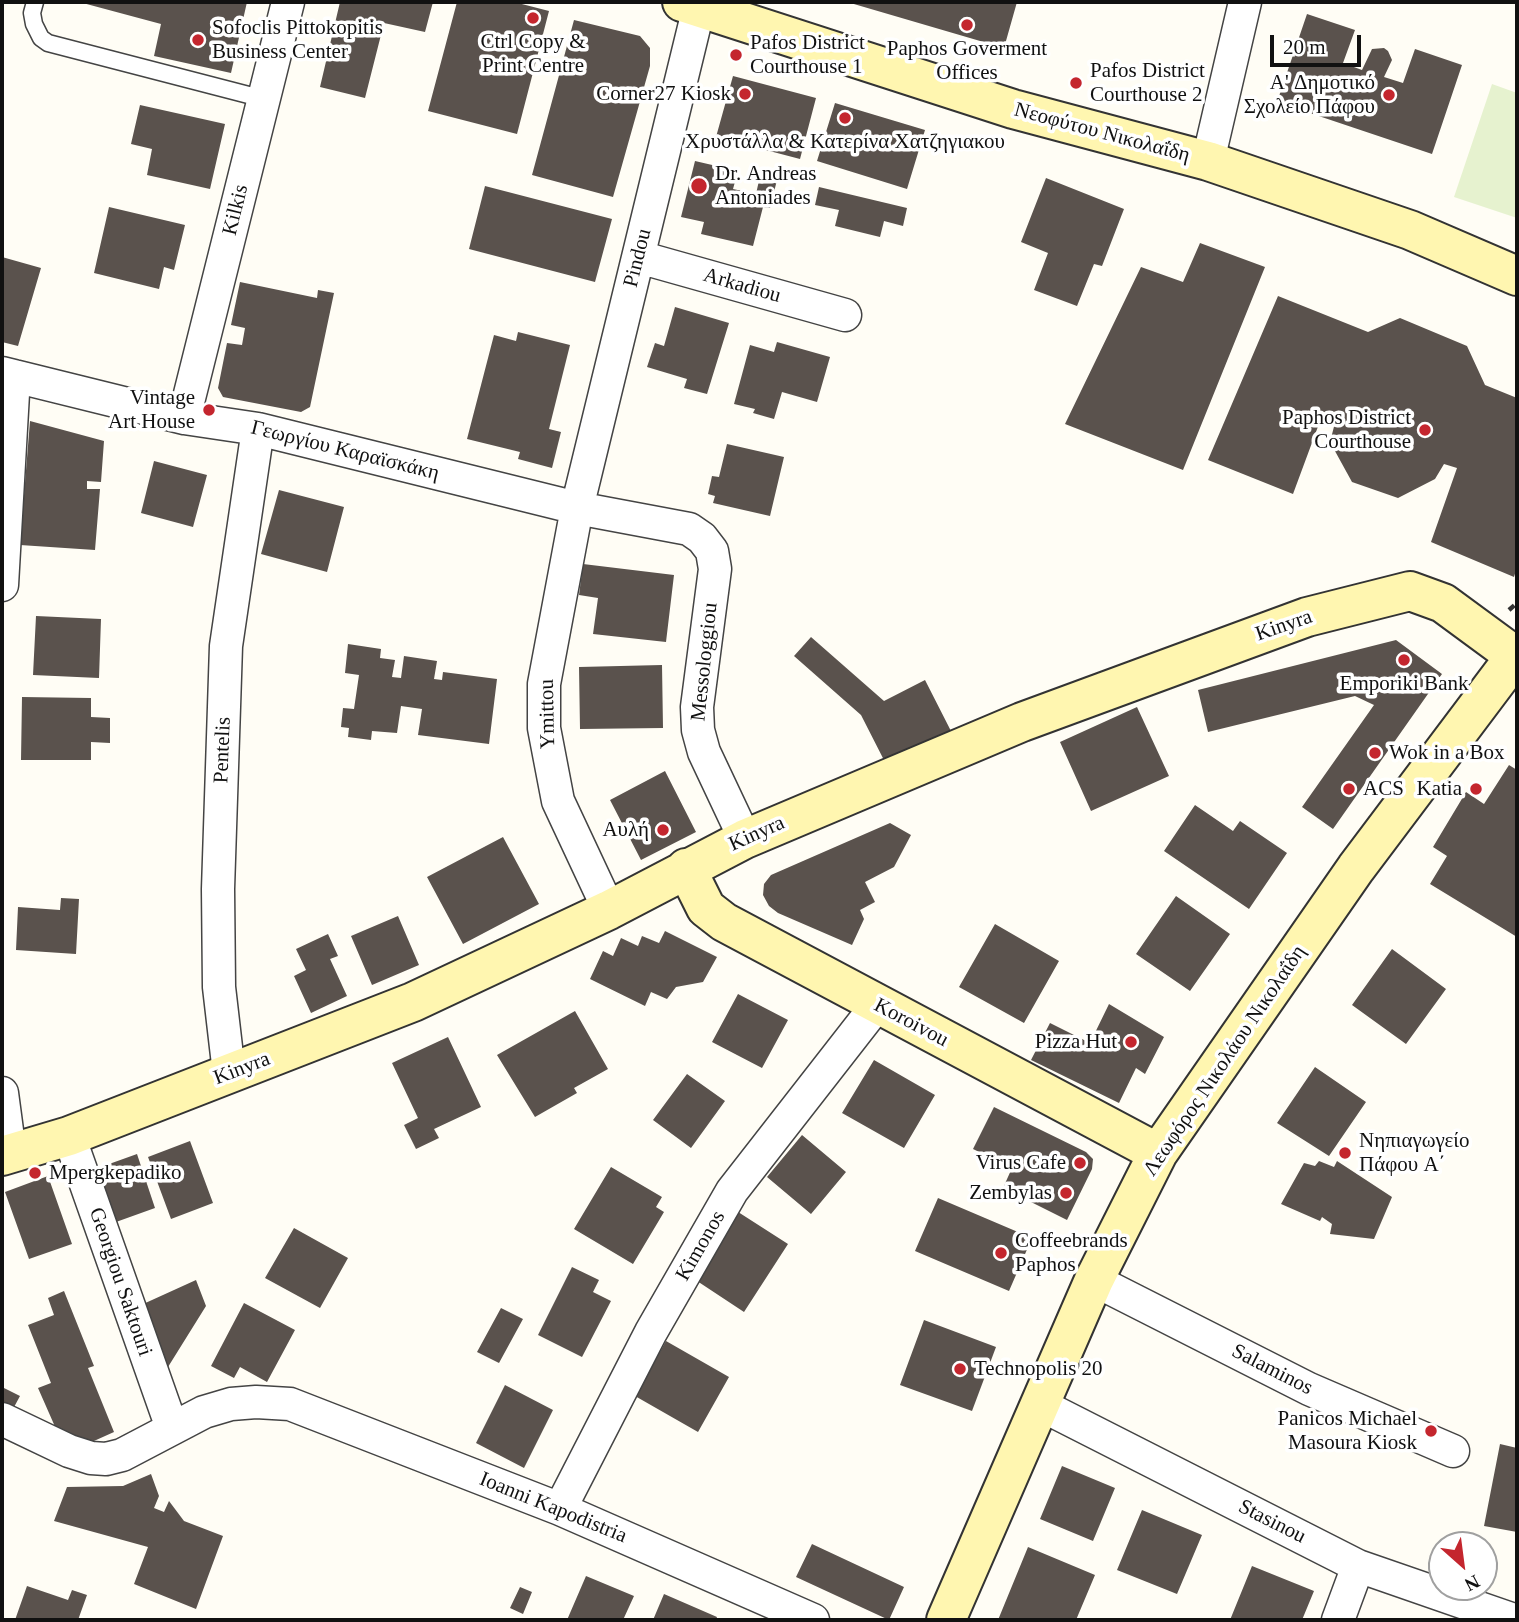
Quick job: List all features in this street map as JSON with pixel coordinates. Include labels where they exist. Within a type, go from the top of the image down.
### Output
[{"type":"street","name":"Kilkis","points":[[184,418],[288,2]]},
{"type":"street","points":[[1208,162],[1245,2]]},
{"type":"street","name":"Νεοφύτου Νικολαΐδη","points":[[690,4],[1013,109],[1208,162],[1410,230],[1517,276]]},
{"type":"street","name":"Pindou","points":[[577,508],[639,257],[690,4]]},
{"type":"street","name":"Arkadiou","points":[[639,257],[845,314]]},
{"type":"street","points":[[2,585],[8,375]]},
{"type":"street","name":"Γεωργίου Καραϊσκάκη","points":[[8,375],[184,418],[258,429],[577,508],[689,529]]},
{"type":"street","name":"Pentelis","points":[[229,1073],[219,973],[218,889],[226,646],[258,429]]},
{"type":"street","name":"Ymittou","points":[[577,508],[544,684],[544,728],[558,801],[609,910]]},
{"type":"street","name":"Messologgiou","points":[[689,529],[702,538],[712,551],[715,569],[698,695],[698,730],[704,752],[745,839]]},
{"type":"street","name":"Kinyra","points":[[6,1154],[69,1136],[413,1002],[609,910],[745,839],[1022,722],[1307,617],[1410,592],[1443,603],[1516,655]]},
{"type":"street","name":"Λεωφόρος Νικολάου Νικολαΐδη","points":[[946,1620],[1094,1280],[1158,1153],[1356,868],[1516,655]]},
{"type":"street","name":"Koroivou","points":[[686,869],[706,908],[724,922],[1158,1153]]},
{"type":"street","name":"Kimonos","points":[[560,1509],[651,1332],[732,1191],[877,1005]]},
{"type":"street","points":[[2,1093],[6,1154]]},
{"type":"street","name":"Georgiou Saktouri","points":[[69,1136],[172,1428]]},
{"type":"street","name":"Salaminos","points":[[1094,1280],[1309,1389],[1453,1451]]},
{"type":"street","name":"Ioanni Kapodistria","points":[[2,1419],[69,1451],[106,1460],[122,1455],[204,1412],[230,1404],[290,1404],[560,1509],[813,1620]]},
{"type":"street","name":"Stasinou","points":[[1039,1404],[1358,1566],[1514,1620]]},
{"type":"street","points":[[1338,1620],[1358,1566]]},
{"type":"lane","points":[[35,2],[32,13],[34,24],[41,38],[48,43],[264,99]]},
{"type":"green space","points":[[1492,84],[1517,93],[1517,218],[1454,197]]},
{"type":"building","name":"Sofoclis Pittokopitis Business Center","points":[[79,2],[247,2],[231,73],[154,56],[161,24]]},
{"type":"building","points":[[340,2],[433,2],[425,32],[384,23],[365,98],[320,87]]},
{"type":"building","points":[[457,2],[514,2],[549,11],[517,134],[428,111]]},
{"type":"building","name":"Paphos Goverment Offices","points":[[847,2],[1017,2],[1004,48]]},
{"type":"building","points":[[1307,14],[1355,30],[1343,63],[1362,70],[1372,49],[1384,48],[1392,60],[1384,77],[1403,83],[1415,49],[1462,65],[1432,154],[1277,102]]},
{"type":"building","points":[[574,20],[640,36],[650,48],[650,66],[613,197],[532,175]]},
{"type":"building","points":[[733,76],[816,98],[800,159],[716,137]]},
{"type":"building","points":[[835,103],[925,130],[907,189],[817,161]]},
{"type":"building","points":[[140,105],[225,124],[210,189],[147,175],[152,149],[131,144]]},
{"type":"building","points":[[695,161],[738,171],[733,189],[756,194],[760,176],[777,180],[770,208],[763,207],[753,246],[701,234],[704,222],[681,217]]},
{"type":"building","points":[[1046,178],[1124,209],[1102,266],[1094,264],[1077,306],[1034,290],[1048,253],[1021,242]]},
{"type":"building","points":[[485,186],[612,219],[595,282],[469,249]]},
{"type":"building","points":[[819,187],[907,208],[903,226],[884,221],[880,237],[835,226],[839,210],[815,205]]},
{"type":"building","points":[[109,207],[185,225],[174,270],[164,267],[159,289],[94,273]]},
{"type":"building","points":[[1200,243],[1265,267],[1183,470],[1065,424],[1141,267],[1183,282]]},
{"type":"building","points":[[2,257],[41,268],[18,346],[2,342]]},
{"type":"building","points":[[240,282],[317,298],[318,290],[334,293],[310,407],[301,412],[223,397],[218,388],[227,343],[242,345],[245,328],[231,325]]},
{"type":"building","name":"Paphos District Courthouse","points":[[1278,296],[1368,332],[1400,318],[1467,346],[1485,385],[1517,398],[1517,567],[1514,577],[1431,542],[1457,468],[1444,464],[1435,479],[1398,498],[1352,482],[1330,442],[1336,419],[1323,413],[1293,494],[1208,460]]},
{"type":"building","points":[[675,307],[729,323],[707,394],[684,388],[687,379],[647,367],[655,343],[664,346]]},
{"type":"building","points":[[518,332],[570,345],[549,429],[561,432],[552,468],[518,459],[520,452],[467,439],[494,335],[516,341]]},
{"type":"building","points":[[777,342],[830,357],[817,402],[782,392],[774,419],[753,413],[755,409],[734,404],[750,345],[774,352]]},
{"type":"building","points":[[30,421],[104,441],[101,482],[87,481],[87,489],[100,489],[95,550],[20,545]]},
{"type":"building","points":[[727,444],[784,457],[770,516],[713,503],[715,496],[708,494],[712,476],[719,477]]},
{"type":"building","points":[[154,461],[207,475],[193,527],[141,513]]},
{"type":"building","points":[[279,490],[344,507],[327,572],[261,554]]},
{"type":"building","points":[[583,564],[674,575],[666,642],[593,634],[598,598],[579,595]]},
{"type":"building","points":[[36,616],[101,619],[99,678],[33,675]]},
{"type":"building","points":[[811,637],[884,701],[925,680],[953,735],[888,768],[861,715],[794,656]]},
{"type":"building","points":[[1396,640],[1442,674],[1333,829],[1302,807],[1374,705],[1355,696],[1208,732],[1198,690]]},
{"type":"building","points":[[348,644],[381,649],[380,658],[395,660],[392,677],[401,678],[404,656],[437,661],[434,679],[442,680],[443,672],[497,679],[489,744],[418,735],[422,709],[401,706],[397,733],[372,731],[371,740],[348,737],[349,728],[341,727],[343,708],[354,709],[359,675],[345,673]]},
{"type":"building","points":[[662,665],[663,728],[580,729],[579,667]]},
{"type":"building","points":[[22,697],[91,698],[91,717],[110,718],[110,743],[91,742],[91,760],[21,760]]},
{"type":"building","points":[[1137,707],[1169,776],[1091,811],[1060,742]]},
{"type":"building","points":[[1509,765],[1517,770],[1517,937],[1430,884],[1447,856],[1433,847],[1466,792],[1484,804]]},
{"type":"building","points":[[665,771],[696,832],[641,860],[610,800]]},
{"type":"building","points":[[1195,805],[1233,831],[1240,821],[1287,853],[1249,909],[1164,851]]},
{"type":"building","points":[[890,823],[911,835],[894,867],[865,882],[875,902],[860,910],[864,919],[852,945],[778,913],[769,906],[763,895],[764,884],[771,875]]},
{"type":"building","points":[[503,837],[539,904],[463,944],[427,877]]},
{"type":"building","points":[[1176,896],[1230,934],[1190,991],[1136,954]]},
{"type":"building","points":[[61,898],[79,899],[76,954],[16,950],[18,907],[60,910]]},
{"type":"building","points":[[398,916],[419,965],[372,985],[351,936]]},
{"type":"building","points":[[995,924],[1059,961],[1024,1023],[959,987]]},
{"type":"building","points":[[665,931],[717,957],[703,982],[676,987],[667,999],[651,992],[645,1006],[590,979],[603,951],[613,956],[621,938],[638,946],[642,936],[659,943]]},
{"type":"building","points":[[328,934],[338,956],[330,959],[347,996],[311,1013],[294,976],[306,970],[296,949]]},
{"type":"building","points":[[1392,949],[1446,989],[1406,1044],[1352,1005]]},
{"type":"building","points":[[738,994],[788,1020],[762,1068],[712,1042]]},
{"type":"building","points":[[1109,1004],[1164,1037],[1145,1074],[1136,1068],[1119,1103],[1031,1060],[1050,1023],[1090,1043]]},
{"type":"building","points":[[575,1011],[608,1069],[574,1088],[577,1093],[535,1117],[497,1055]]},
{"type":"building","points":[[448,1037],[481,1107],[434,1129],[439,1138],[416,1149],[404,1125],[418,1118],[392,1063]]},
{"type":"building","points":[[874,1060],[935,1095],[904,1148],[842,1113]]},
{"type":"building","points":[[1315,1067],[1366,1102],[1329,1156],[1277,1123]]},
{"type":"building","points":[[687,1074],[725,1101],[691,1148],[653,1120]]},
{"type":"building","points":[[994,1107],[1086,1152],[1093,1159],[1092,1169],[1067,1220],[1003,1188],[1012,1168],[973,1149]]},
{"type":"building","points":[[802,1135],[846,1172],[811,1214],[767,1177]]},
{"type":"building","points":[[190,1141],[213,1203],[171,1219],[148,1157]]},
{"type":"building","points":[[137,1154],[155,1208],[116,1222],[98,1168]]},
{"type":"building","points":[[1319,1161],[1334,1167],[1337,1161],[1392,1197],[1374,1239],[1330,1234],[1332,1224],[1322,1217],[1320,1221],[1281,1204],[1304,1163],[1315,1166]]},
{"type":"building","points":[[611,1167],[662,1197],[656,1207],[664,1212],[633,1264],[574,1229]]},
{"type":"building","points":[[48,1176],[72,1244],[29,1259],[5,1192]]},
{"type":"building","points":[[938,1198],[1032,1238],[1009,1291],[915,1251]]},
{"type":"building","points":[[735,1210],[788,1244],[744,1312],[691,1277]]},
{"type":"building","points":[[294,1228],[348,1258],[320,1308],[265,1278]]},
{"type":"building","points":[[572,1267],[599,1280],[593,1292],[611,1301],[582,1357],[538,1335]]},
{"type":"building","points":[[196,1280],[206,1306],[168,1367],[141,1305]]},
{"type":"building","points":[[64,1291],[94,1366],[88,1368],[114,1432],[85,1445],[60,1438],[38,1388],[51,1383],[28,1325],[54,1315],[48,1298]]},
{"type":"building","points":[[244,1303],[295,1330],[267,1382],[240,1367],[234,1378],[211,1366]]},
{"type":"building","points":[[501,1308],[523,1319],[499,1363],[477,1352]]},
{"type":"building","points":[[924,1320],[996,1347],[972,1411],[900,1385]]},
{"type":"building","points":[[666,1341],[729,1377],[698,1432],[635,1396]]},
{"type":"building","points":[[505,1385],[553,1410],[524,1468],[476,1443]]},
{"type":"building","points":[[2,1387],[20,1396],[13,1409],[2,1404]]},
{"type":"building","points":[[1500,1444],[1517,1448],[1517,1532],[1484,1526]]},
{"type":"building","points":[[1062,1466],[1115,1488],[1093,1541],[1040,1519]]},
{"type":"building","points":[[151,1474],[159,1496],[154,1508],[164,1512],[169,1501],[184,1521],[223,1536],[196,1609],[134,1584],[148,1547],[54,1521],[67,1487],[123,1486]]},
{"type":"building","points":[[1142,1510],[1202,1535],[1177,1594],[1117,1570]]},
{"type":"building","points":[[812,1544],[904,1587],[889,1620],[796,1577]]},
{"type":"building","points":[[1028,1547],[1095,1575],[1076,1620],[998,1620]]},
{"type":"building","points":[[1252,1566],[1314,1591],[1302,1620],[1230,1620]]},
{"type":"building","points":[[586,1576],[634,1596],[623,1620],[567,1620]]},
{"type":"building","points":[[27,1586],[68,1600],[72,1590],[87,1595],[78,1620],[15,1620]]},
{"type":"building","points":[[520,1587],[532,1592],[523,1614],[510,1608]]},
{"type":"building","points":[[664,1594],[717,1617],[716,1620],[653,1620]]},
{"type":"place","name":"Ctrl Copy & Print Centre","points":[[533,18]]},
{"type":"place","name":"Paphos Goverment Offices","points":[[967,25]]},
{"type":"place","name":"Sofoclis Pittokopitis Business Center","points":[[198,40]]},
{"type":"place","name":"Pafos District Courthouse 1","points":[[736,55]]},
{"type":"place","name":"Pafos District Courthouse 2","points":[[1076,83]]},
{"type":"place","name":"Corner27 Kiosk","points":[[745,94]]},
{"type":"place","name":"Α' Δημοτικό Σχολείο Πάφου","points":[[1389,95]]},
{"type":"place","name":"Χρυστάλλα & Κατερίνα Χατζηγιακου","points":[[845,118]]},
{"type":"place","name":"Dr. Andreas Antoniades","points":[[699,186]]},
{"type":"place","name":"Vintage Art House","points":[[209,410]]},
{"type":"place","name":"Paphos District Courthouse","points":[[1425,430]]},
{"type":"place","name":"Emporiki Bank","points":[[1404,660]]},
{"type":"place","name":"Wok in a Box","points":[[1375,753]]},
{"type":"place","name":"ACS","points":[[1349,789]]},
{"type":"place","name":"Katia","points":[[1476,789]]},
{"type":"place","name":"Αυλή","points":[[663,830]]},
{"type":"place","name":"Pizza Hut","points":[[1131,1042]]},
{"type":"place","name":"Νηπιαγωγείο Πάφου Α΄","points":[[1345,1153]]},
{"type":"place","name":"Virus Cafe","points":[[1080,1163]]},
{"type":"place","name":"Mpergkepadiko","points":[[35,1173]]},
{"type":"place","name":"Zembylas","points":[[1066,1193]]},
{"type":"place","name":"Coffeebrands Paphos","points":[[1001,1253]]},
{"type":"place","name":"Technopolis 20","points":[[960,1369]]},
{"type":"place","name":"Panicos Michael Masoura Kiosk","points":[[1431,1431]]}]
